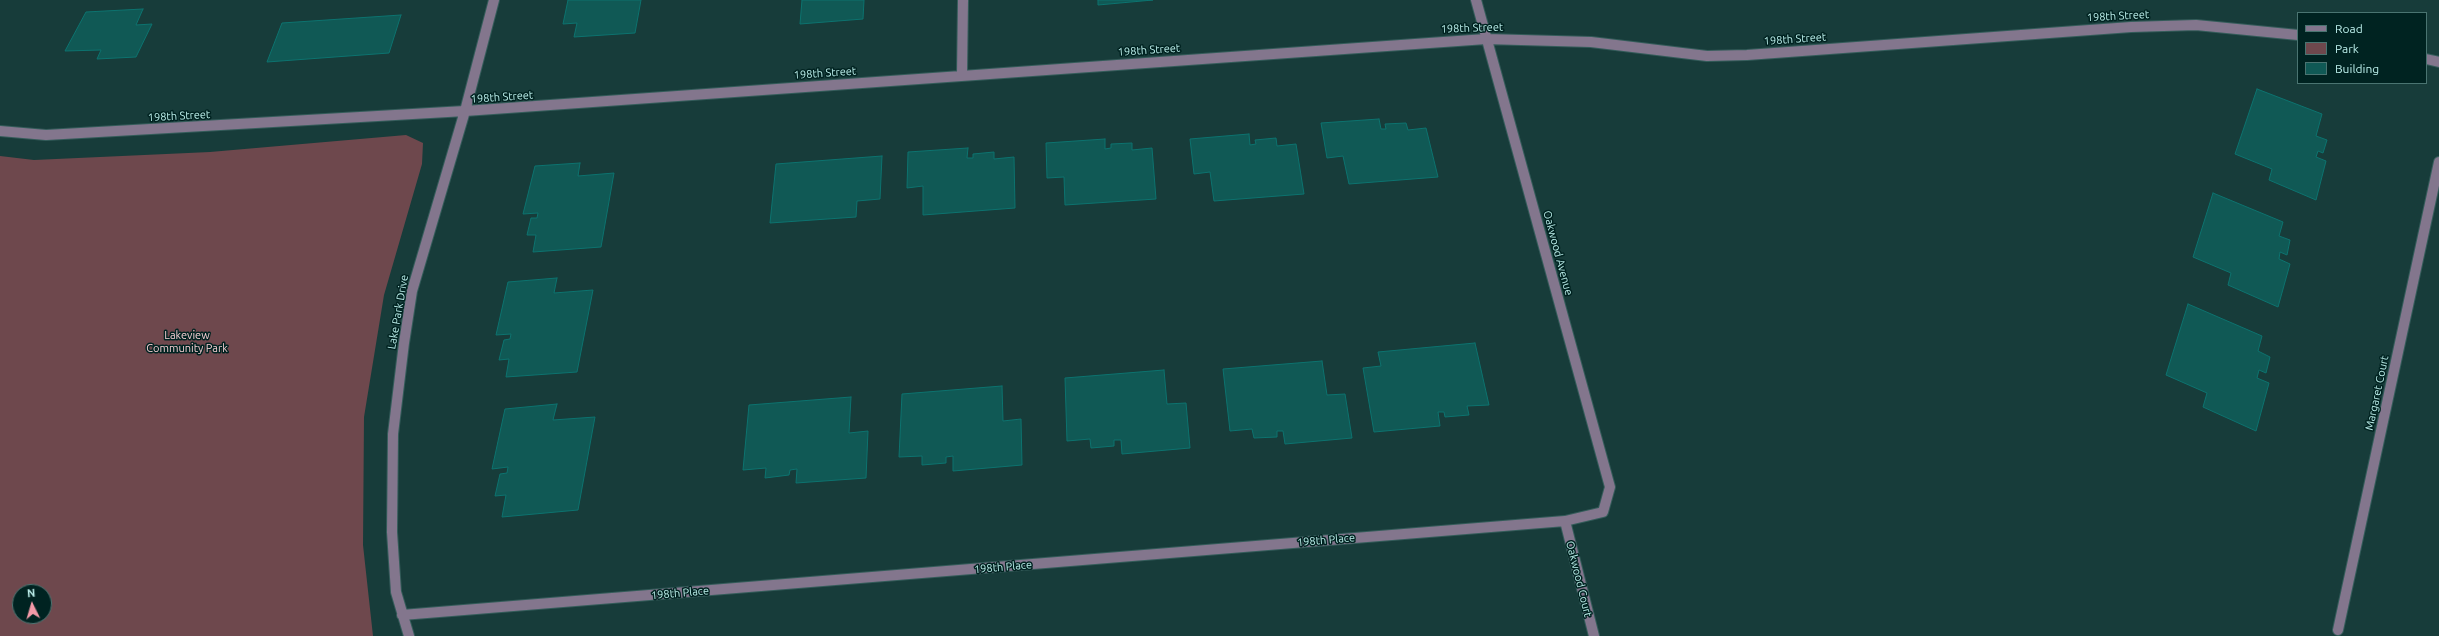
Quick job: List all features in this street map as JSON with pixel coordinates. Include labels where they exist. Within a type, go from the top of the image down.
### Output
[{"type":"street","name":"Lake Park Drive","points":[[409,636],[396,592],[392,524],[393,434],[404,343],[412,291],[465,111],[494,0]]},
{"type":"street","points":[[962,75],[963,0]]},
{"type":"street","name":"Oakwood Avenue","points":[[1476,0],[1610,487],[1603,512]]},
{"type":"street","name":"198th Street","points":[[0,131],[46,135],[465,111],[1486,39],[1534,39],[1591,42],[1707,56],[1747,55],[2131,27],[2196,25],[2297,35]]},
{"type":"street","points":[[2427,59],[2439,62]]},
{"type":"street","name":"Margaret Court","points":[[2338,630],[2439,162]]},
{"type":"street","name":"198th Place","points":[[402,615],[1565,521],[1603,512]]},
{"type":"street","name":"Oakwood Court","points":[[1565,521],[1594,636]]},
{"type":"green space","name":"Lakeview Community Park","points":[[406,135],[423,143],[422,164],[384,295],[364,417],[363,545],[373,636],[0,636],[0,156],[34,160],[210,152]]},
{"type":"building","points":[[568,0],[641,0],[635,33],[574,37],[577,23],[563,24]]},
{"type":"building","points":[[802,0],[864,0],[863,19],[800,24]]},
{"type":"building","points":[[1098,0],[1153,0],[1098,5]]},
{"type":"building","points":[[143,9],[136,25],[152,24],[136,57],[97,59],[101,50],[65,51],[86,12]]},
{"type":"building","points":[[401,15],[389,53],[267,62],[282,23]]},
{"type":"building","points":[[2257,89],[2322,114],[2316,136],[2327,140],[2323,153],[2318,151],[2316,157],[2326,161],[2316,200],[2269,180],[2272,169],[2235,154]]},
{"type":"building","points":[[1379,119],[1381,129],[1386,129],[1385,124],[1406,123],[1408,130],[1426,128],[1438,177],[1349,184],[1343,156],[1327,158],[1321,123]]},
{"type":"building","points":[[1249,134],[1250,145],[1256,144],[1255,140],[1276,138],[1277,146],[1296,144],[1304,194],[1214,201],[1210,172],[1194,174],[1190,139]]},
{"type":"building","points":[[1105,139],[1105,149],[1111,148],[1111,144],[1132,143],[1132,150],[1152,148],[1156,199],[1065,205],[1064,177],[1047,178],[1046,143]]},
{"type":"building","points":[[968,148],[967,158],[973,158],[973,154],[994,152],[994,159],[1014,157],[1015,208],[923,215],[923,186],[907,188],[908,152]]},
{"type":"building","points":[[882,156],[880,199],[857,201],[856,217],[770,223],[776,164]]},
{"type":"building","points":[[580,163],[578,176],[614,173],[601,247],[533,252],[536,235],[527,235],[531,218],[537,218],[538,213],[523,214],[535,166]]},
{"type":"building","points":[[2213,193],[2283,222],[2279,236],[2290,240],[2287,255],[2280,252],[2279,259],[2290,264],[2278,307],[2228,285],[2231,273],[2193,257]]},
{"type":"building","points":[[557,278],[554,293],[593,290],[577,372],[506,377],[509,359],[499,360],[504,340],[510,339],[511,334],[496,335],[508,282]]},
{"type":"building","points":[[2188,304],[2262,336],[2258,351],[2270,357],[2266,373],[2259,370],[2257,378],[2269,383],[2256,431],[2203,407],[2207,393],[2166,375]]},
{"type":"building","points":[[1475,343],[1489,405],[1467,406],[1469,415],[1445,417],[1444,412],[1438,412],[1440,426],[1374,432],[1363,368],[1381,366],[1378,352]]},
{"type":"building","points":[[1322,361],[1327,395],[1345,394],[1352,438],[1285,444],[1283,431],[1277,431],[1277,437],[1254,438],[1252,429],[1230,431],[1223,369]]},
{"type":"building","points":[[1164,370],[1167,404],[1186,403],[1190,448],[1122,454],[1121,440],[1114,440],[1114,446],[1091,448],[1090,439],[1067,441],[1065,378]]},
{"type":"building","points":[[1002,386],[1003,421],[1021,419],[1022,465],[953,471],[953,456],[946,457],[946,463],[922,465],[922,456],[899,457],[902,394]]},
{"type":"building","points":[[851,397],[849,433],[868,431],[866,478],[796,483],[797,469],[790,470],[789,475],[765,478],[766,468],[743,470],[749,405]]},
{"type":"building","points":[[557,404],[553,420],[595,417],[578,510],[502,517],[506,495],[495,496],[500,474],[507,473],[508,467],[492,469],[505,409]]}]
